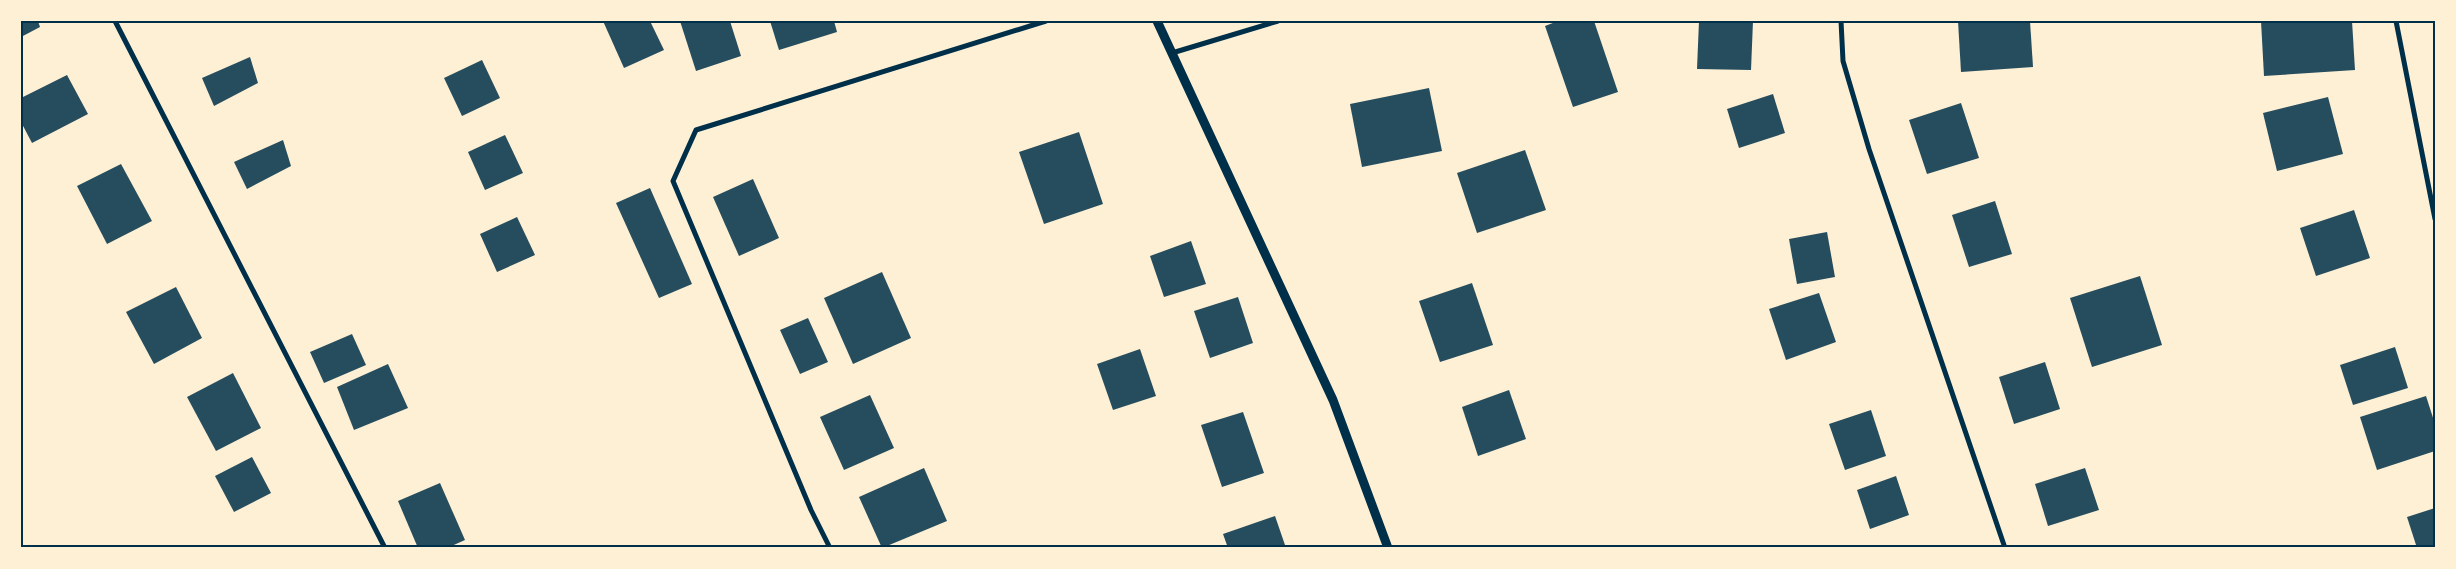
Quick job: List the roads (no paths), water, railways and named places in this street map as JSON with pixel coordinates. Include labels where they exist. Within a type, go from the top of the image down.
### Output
[{"type":"street","points":[[115,21],[385,548]]},
{"type":"street","points":[[830,548],[811,510],[673,181],[696,130],[1046,21]]},
{"type":"street","points":[[1157,21],[1333,400],[1388,548]]},
{"type":"street","points":[[1171,53],[1278,21]]},
{"type":"street","points":[[1841,21],[1843,61],[1869,149],[2005,548]]},
{"type":"street","points":[[2396,21],[2435,219]]}]
